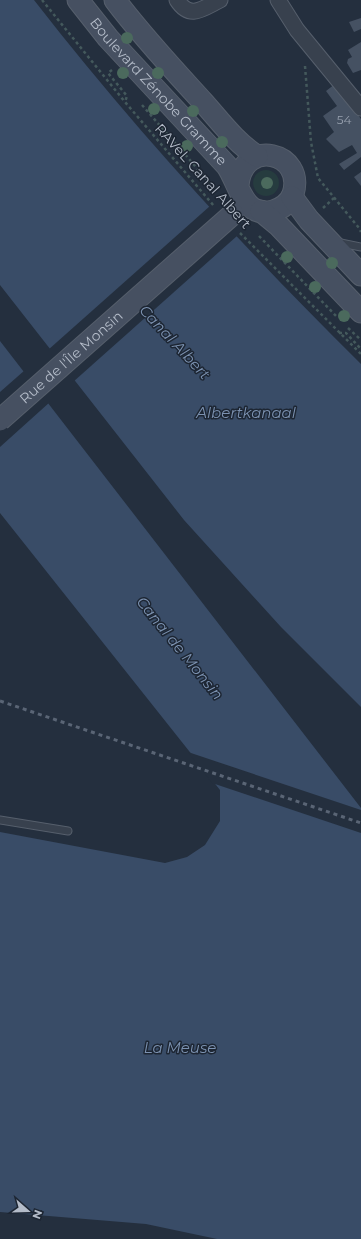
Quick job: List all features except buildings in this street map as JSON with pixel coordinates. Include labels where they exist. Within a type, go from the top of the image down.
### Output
[{"type":"main road","name":"Boulevard Zénobe Gramme","points":[[78,0],[112,42],[219,157],[239,209]]},
{"type":"main road","name":"Boulevard Zénobe Gramme","points":[[115,0],[143,36],[211,111],[246,149],[257,156],[243,166],[239,175],[239,209]]},
{"type":"main road","points":[[239,209],[270,212],[279,209],[292,197],[295,179],[292,170],[287,163],[279,157],[269,155],[257,156]]},
{"type":"main road","points":[[292,197],[299,208],[361,275]]},
{"type":"main road","points":[[239,209],[279,226],[361,312]]},
{"type":"main road","name":"Rue de l'Île Monsin","points":[[0,420],[239,209]]},
{"type":"street","points":[[177,0],[183,9],[189,12],[199,11],[220,0]]},
{"type":"street","points":[[278,0],[306,42],[361,108]]},
{"type":"lane","points":[[330,242],[343,242],[361,247]]},
{"type":"lane","points":[[0,820],[68,831]]},
{"type":"path","name":"RAVeL Canal Albert","points":[[42,0],[125,102],[239,209],[338,333],[361,354]]},
{"type":"path","points":[[306,42],[304,55],[311,142],[318,178],[361,232]]},
{"type":"path","points":[[117,75],[112,69],[108,73],[127,96],[125,102]]},
{"type":"path","points":[[140,103],[239,209],[286,266],[338,318]]},
{"type":"path","points":[[344,324],[361,340]]},
{"type":"path","points":[[338,333],[346,333],[361,348]]},
{"type":"green space","points":[[266,170],[275,174],[279,183],[275,192],[266,196],[257,192],[253,183],[257,174]]},
{"type":"water","name":"Albertkanaal","points":[[0,0],[34,0],[151,142],[275,277],[361,364],[361,707],[281,627],[184,520],[0,285]]},
{"type":"water","name":"La Meuse","points":[[0,341],[361,808],[361,1239],[217,1239],[146,1224],[0,1212],[0,832],[165,863],[187,857],[205,845],[220,821],[220,790],[0,513]]},
{"type":"pier","points":[[210,206],[237,236],[73,382],[48,350]]},
{"type":"pier","points":[[25,370],[50,402],[0,447],[0,392]]},
{"type":"pier","points":[[188,752],[361,810],[361,833],[212,783]]},
{"type":"railway","points":[[0,701],[361,823]]},
{"type":"water label","name":"Canal Albert","points":[[175,342]]},
{"type":"water label","name":"Canal de Monsin","points":[[180,648]]}]
